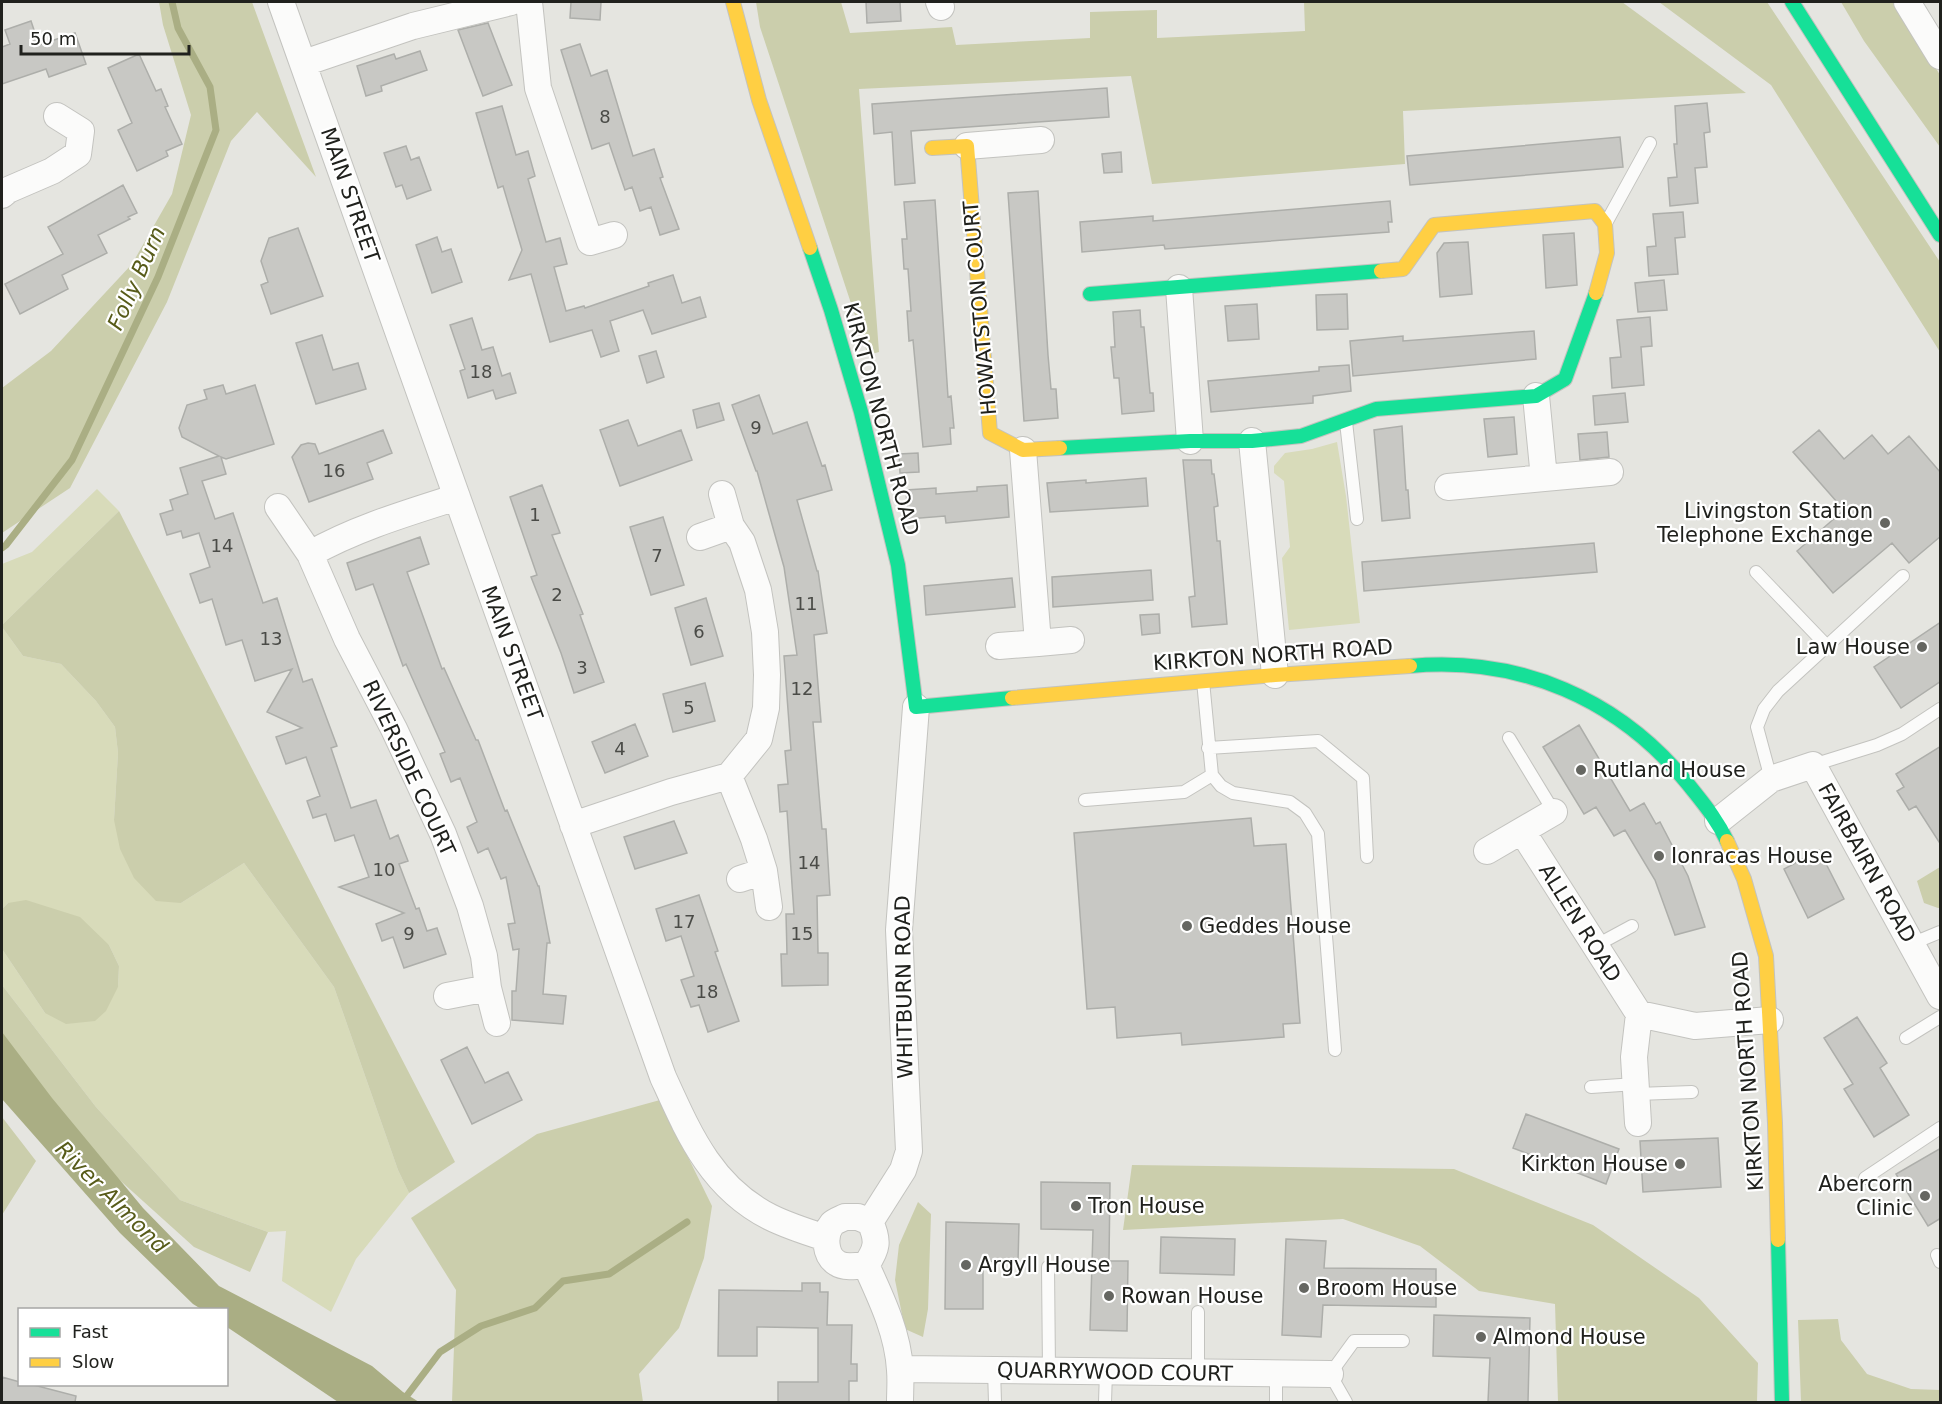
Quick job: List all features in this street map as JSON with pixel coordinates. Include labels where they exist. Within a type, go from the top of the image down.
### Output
[{"type":"main road","name":"KIRKTON NORTH ROAD","points":[[733,2],[759,100],[831,310],[861,412],[898,565],[916,707],[1203,681],[1439,663],[1493,669],[1542,680],[1588,699],[1623,721],[1667,758],[1718,821],[1744,879],[1766,956],[1775,1123],[1782,1402]]},
{"type":"main road","points":[[1792,2],[1941,235]]},
{"type":"main road","points":[[932,148],[967,146]]},
{"type":"main road","name":"HOWATSTON COURT","points":[[967,146],[990,433],[1023,450]]},
{"type":"main road","points":[[1023,450],[1190,441],[1252,441],[1301,436],[1376,409],[1536,396],[1565,380],[1574,360],[1607,253],[1605,224],[1595,211],[1434,225],[1403,269],[1090,294]]},
{"type":"street","name":"MAIN STREET","points":[[281,2],[663,1077],[691,1139],[721,1180],[750,1205],[769,1217],[826,1238]]},
{"type":"street","points":[[304,63],[413,26],[511,2]]},
{"type":"street","points":[[529,2],[538,88],[600,246]]},
{"type":"street","points":[[1907,2],[1941,56]]},
{"type":"street","points":[[2,195],[8,190],[52,171],[78,154],[81,131],[57,116]]},
{"type":"street","points":[[967,146],[1041,140]]},
{"type":"street","points":[[1179,288],[1190,441]]},
{"type":"street","points":[[1536,396],[1544,478]]},
{"type":"street","points":[[1252,441],[1275,675]]},
{"type":"street","points":[[1023,450],[1038,643]]},
{"type":"street","points":[[1448,487],[1610,472]]},
{"type":"street","points":[[573,825],[671,792],[729,776],[759,739],[766,708],[765,632],[758,590],[742,542],[731,526],[722,494]]},
{"type":"street","points":[[310,554],[334,540],[457,497]]},
{"type":"street","name":"RIVERSIDE COURT","points":[[278,507],[310,554],[347,639],[394,729],[442,834],[470,906],[484,956],[488,988],[497,1023]]},
{"type":"street","points":[[700,537],[731,526]]},
{"type":"street","points":[[999,646],[1071,640]]},
{"type":"street","name":"WHITBURN ROAD","points":[[870,1222],[903,1170],[909,1151],[899,930],[916,707]]},
{"type":"street","name":"FAIRBAIRN ROAD","points":[[1718,821],[1771,779],[1813,765],[1941,996]]},
{"type":"street","points":[[729,776],[754,839],[752,875],[769,907]]},
{"type":"street","points":[[1487,852],[1554,812]]},
{"type":"street","name":"ALLEN ROAD","points":[[1522,831],[1639,1014]]},
{"type":"street","points":[[447,996],[488,988]]},
{"type":"street","points":[[1638,1124],[1634,1057],[1639,1014],[1695,1026],[1770,1020]]},
{"type":"street","points":[[845,1217],[858,1217],[870,1222],[876,1235],[874,1253],[866,1265],[837,1264],[827,1251],[826,1238],[832,1224],[845,1217]]},
{"type":"street","points":[[866,1265],[885,1305],[897,1346],[900,1402]]},
{"type":"street","name":"QUARRYWOOD COURT","points":[[900,1369],[1330,1374]]},
{"type":"lane","points":[[1605,224],[1650,143]]},
{"type":"lane","points":[[1346,421],[1357,519]]},
{"type":"lane","points":[[1756,572],[1827,646]]},
{"type":"lane","points":[[1771,779],[1757,727],[1764,709],[1778,691],[1903,576]]},
{"type":"lane","points":[[1203,681],[1212,775],[1221,786],[1233,793],[1290,802],[1305,813],[1318,834],[1335,1050]]},
{"type":"lane","points":[[1813,765],[1877,746],[1902,734],[1941,709]]},
{"type":"lane","points":[[1509,738],[1554,812]]},
{"type":"lane","points":[[1208,748],[1318,741],[1363,778],[1367,857]]},
{"type":"lane","points":[[1085,800],[1184,792],[1212,775]]},
{"type":"lane","points":[[1595,946],[1632,926]]},
{"type":"lane","points":[[1911,944],[1941,932]]},
{"type":"lane","points":[[1906,1038],[1941,1017]]},
{"type":"lane","points":[[1591,1087],[1692,1092]]},
{"type":"lane","points":[[1864,1178],[1941,1128]]},
{"type":"lane","points":[[1048,1267],[1049,1371]]},
{"type":"lane","points":[[1198,1312],[1198,1372]]},
{"type":"lane","points":[[1346,1402],[1330,1374],[1354,1341],[1403,1341]]},
{"type":"lane","points":[[994,1370],[995,1402]]},
{"type":"lane","points":[[1105,1402],[1106,1371]]},
{"type":"lane","points":[[1276,1373],[1276,1402]]},
{"type":"shaded area","points":[[159,2],[252,2],[316,177],[257,112],[231,141],[167,302],[70,488],[2,533],[2,388],[51,351],[132,264],[172,194],[191,115],[163,25]]},
{"type":"shaded area","points":[[756,2],[841,2],[850,33],[952,27],[956,45],[1090,38],[1090,12],[1157,10],[1157,38],[1305,31],[1304,2],[1622,2],[1746,93],[1403,111],[1405,164],[1152,184],[1131,76],[859,89],[879,352],[868,355],[760,27]]},
{"type":"shaded area","points":[[1659,2],[1767,2],[1940,262],[1940,352],[1771,85]]},
{"type":"shaded area","points":[[1841,2],[1895,2],[1940,75],[1940,147],[1864,41]]},
{"type":"shaded area","points":[[1337,442],[1346,496],[1360,623],[1289,630],[1282,558],[1290,547],[1284,481],[1274,473],[1274,466],[1285,453]]},
{"type":"shaded area","points":[[97,489],[119,511],[2,625],[2,564],[32,552]]},
{"type":"shaded area","points":[[119,511],[455,1162],[409,1193],[398,1170],[334,987],[244,863],[181,903],[156,901],[134,878],[120,849],[114,820],[118,753],[115,727],[96,701],[61,664],[23,656],[2,627]]},
{"type":"shaded area","points":[[2,627],[23,656],[61,664],[96,701],[115,727],[118,753],[114,820],[181,903],[244,863],[334,987],[398,1170],[409,1193],[356,1259],[331,1312],[282,1281],[286,1231],[268,1232],[180,1200],[96,1107],[2,985],[2,949],[45,1013],[118,987],[119,966],[109,945],[8,903],[2,909]]},
{"type":"shaded area","points":[[1940,867],[1940,908],[1938,908],[1924,903],[1917,881]]},
{"type":"shaded area","points":[[26,900],[80,917],[109,945],[119,966],[118,987],[106,1011],[95,1021],[66,1024],[45,1013],[2,949],[2,909],[8,903]]},
{"type":"shaded area","points":[[2,985],[96,1107],[180,1200],[268,1232],[250,1272],[194,1247],[73,1138],[2,1045]]},
{"type":"shaded area","points":[[660,1100],[712,1206],[704,1258],[679,1328],[639,1374],[643,1402],[452,1402],[456,1290],[411,1218],[537,1134]]},
{"type":"shaded area","points":[[2,1117],[36,1161],[2,1215]]},
{"type":"shaded area","points":[[1132,1165],[1454,1169],[1593,1225],[1699,1298],[1758,1363],[1757,1402],[1558,1402],[1555,1304],[1479,1291],[1420,1246],[1343,1219],[1123,1230]]},
{"type":"shaded area","points":[[918,1202],[931,1214],[928,1309],[923,1337],[905,1329],[895,1280],[899,1245]]},
{"type":"shaded area","points":[[1838,1319],[1841,1340],[1867,1374],[1911,1389],[1940,1390],[1940,1402],[1801,1402],[1798,1320]]},
{"type":"water","name":"River Almond","points":[[2,1032],[52,1098],[143,1208],[219,1286],[372,1366],[419,1402],[338,1402],[228,1328],[228,1308],[199,1308],[193,1304],[120,1233],[2,1099]]},
{"type":"building","points":[[571,2],[601,2],[600,20],[570,18]]},
{"type":"building","points":[[866,2],[900,2],[901,21],[867,23]]},
{"type":"building","points":[[31,21],[39,45],[75,33],[86,64],[49,77],[46,69],[2,84],[2,47],[10,44],[5,30]]},
{"type":"building","points":[[488,23],[512,85],[483,96],[458,30]]},
{"type":"building","points":[[580,44],[591,76],[607,70],[633,156],[654,149],[663,177],[660,178],[679,229],[660,235],[651,207],[640,211],[632,187],[625,190],[609,143],[592,149],[561,50]]},
{"type":"building","points":[[420,51],[427,70],[381,86],[382,91],[366,96],[357,66],[394,54],[396,59]]},
{"type":"building","points":[[139,54],[156,91],[161,89],[168,106],[165,107],[182,144],[166,151],[168,156],[137,171],[118,130],[132,123],[108,68]]},
{"type":"building","points":[[1107,88],[1109,117],[911,131],[915,183],[895,185],[892,132],[874,134],[872,104]]},
{"type":"building","points":[[1707,103],[1710,132],[1704,133],[1707,167],[1695,168],[1698,203],[1670,206],[1668,178],[1677,177],[1674,144],[1677,144],[1675,106]]},
{"type":"building","points":[[502,106],[516,155],[528,151],[535,176],[528,179],[546,242],[560,238],[567,264],[554,267],[566,311],[584,306],[585,308],[649,286],[648,283],[673,275],[682,303],[700,297],[706,317],[652,334],[643,310],[610,321],[619,351],[601,357],[592,330],[550,342],[531,274],[509,280],[522,250],[503,186],[498,188],[476,113]]},
{"type":"building","points":[[1620,137],[1623,167],[1410,185],[1407,156]]},
{"type":"building","points":[[406,146],[411,160],[419,157],[431,190],[407,199],[402,185],[396,187],[384,153]]},
{"type":"building","points":[[1121,152],[1122,172],[1104,173],[1102,154]]},
{"type":"building","points":[[123,185],[137,213],[98,235],[107,253],[62,275],[68,289],[20,314],[5,284],[63,254],[48,227]]},
{"type":"building","points":[[1038,191],[1048,355],[1051,389],[1056,389],[1058,418],[1024,421],[1008,193]]},
{"type":"building","points":[[935,200],[948,397],[951,396],[954,428],[950,428],[951,444],[923,447],[913,340],[909,341],[907,311],[911,311],[908,269],[904,269],[902,239],[907,239],[904,202]]},
{"type":"building","points":[[1390,201],[1392,222],[1388,222],[1389,232],[1165,249],[1164,245],[1082,252],[1080,222],[1153,216],[1153,221]]},
{"type":"building","points":[[1683,212],[1685,237],[1675,238],[1678,274],[1649,276],[1647,247],[1656,246],[1653,214]]},
{"type":"building","points":[[298,228],[323,296],[271,314],[261,285],[268,282],[261,261],[269,238]]},
{"type":"building","points":[[1574,233],[1577,285],[1546,288],[1543,235]]},
{"type":"building","points":[[437,237],[442,252],[451,249],[462,282],[432,293],[416,245]]},
{"type":"building","points":[[1468,242],[1472,294],[1440,297],[1437,253],[1444,243]]},
{"type":"building","points":[[1664,280],[1667,310],[1638,312],[1635,283]]},
{"type":"building","points":[[1347,294],[1348,329],[1317,330],[1316,295]]},
{"type":"building","points":[[1257,304],[1259,339],[1228,341],[1225,306]]},
{"type":"building","points":[[1140,310],[1154,411],[1122,414],[1119,378],[1114,378],[1111,347],[1115,347],[1113,312]]},
{"type":"building","points":[[1650,317],[1652,346],[1641,347],[1644,385],[1612,388],[1610,358],[1621,357],[1617,320]]},
{"type":"building","points":[[472,318],[482,350],[493,347],[502,376],[510,373],[516,393],[496,399],[493,390],[468,398],[460,371],[465,369],[450,325]]},
{"type":"building","points":[[1534,331],[1536,359],[1353,376],[1350,341],[1403,336],[1403,341]]},
{"type":"building","points":[[322,335],[333,370],[358,363],[366,389],[316,404],[296,343]]},
{"type":"building","points":[[656,351],[664,377],[647,383],[639,356]]},
{"type":"building","points":[[1349,365],[1351,391],[1313,396],[1313,403],[1211,412],[1208,381],[1319,371],[1319,367]]},
{"type":"building","points":[[223,385],[226,394],[255,385],[274,444],[226,459],[221,457],[226,474],[202,481],[215,519],[233,513],[263,603],[277,598],[303,682],[312,679],[337,746],[331,748],[351,808],[376,800],[390,839],[398,835],[408,861],[399,864],[416,909],[419,908],[427,931],[437,928],[446,954],[404,968],[393,937],[382,941],[376,924],[404,913],[339,887],[369,877],[354,835],[335,841],[326,814],[313,818],[307,801],[320,796],[306,757],[286,764],[276,737],[302,728],[267,712],[292,669],[255,681],[242,640],[226,645],[212,599],[200,603],[190,574],[210,567],[199,533],[183,538],[181,531],[167,535],[160,514],[173,510],[170,500],[188,494],[180,468],[219,456],[182,437],[179,428],[187,405],[207,399],[204,390]]},
{"type":"building","points":[[1625,393],[1628,422],[1595,425],[1593,396]]},
{"type":"building","points":[[759,395],[773,434],[807,422],[822,466],[825,465],[832,490],[797,500],[818,571],[827,633],[814,635],[821,722],[813,722],[822,829],[826,829],[830,895],[817,896],[818,953],[828,953],[828,985],[782,986],[781,954],[787,954],[786,914],[794,914],[787,811],[780,812],[778,785],[788,784],[785,751],[791,750],[784,656],[797,655],[784,567],[757,471],[732,405]]},
{"type":"building","points":[[719,403],[724,420],[697,428],[693,410]]},
{"type":"building","points":[[1514,417],[1517,454],[1488,457],[1484,419]]},
{"type":"building","points":[[628,420],[638,446],[681,430],[692,460],[620,486],[600,430]]},
{"type":"building","points":[[1402,426],[1410,518],[1382,521],[1374,430]]},
{"type":"building","points":[[383,430],[392,453],[367,463],[373,479],[309,502],[292,457],[301,445],[315,444],[319,454]]},
{"type":"building","name":"Livingston Station Telephone Exchange","points":[[1819,430],[1844,459],[1872,435],[1888,454],[1909,436],[1941,473],[1941,536],[1909,563],[1892,543],[1833,593],[1797,551],[1844,510],[1793,452]]},
{"type":"building","points":[[1607,432],[1609,457],[1580,460],[1578,434]]},
{"type":"building","points":[[918,453],[919,472],[900,473],[899,454]]},
{"type":"building","points":[[1183,460],[1211,460],[1218,506],[1214,507],[1217,541],[1220,541],[1227,624],[1192,627],[1189,597],[1195,596]]},
{"type":"building","points":[[1146,478],[1148,506],[1050,512],[1047,483],[1086,480],[1086,483]]},
{"type":"building","points":[[542,485],[560,533],[552,535],[583,614],[580,615],[604,682],[574,693],[531,577],[537,575],[510,497]]},
{"type":"building","points":[[1007,485],[1009,517],[946,523],[945,516],[908,519],[906,490],[936,488],[936,494],[977,491],[977,487]]},
{"type":"building","points":[[663,517],[684,585],[651,595],[630,527]]},
{"type":"building","points":[[420,537],[429,564],[407,572],[442,669],[444,668],[476,740],[478,740],[505,811],[507,810],[539,886],[550,943],[547,943],[543,994],[566,996],[563,1024],[512,1020],[512,991],[516,991],[519,949],[513,950],[508,924],[515,923],[506,877],[501,879],[488,848],[478,853],[467,827],[477,822],[460,778],[451,782],[440,754],[445,752],[406,664],[403,666],[373,584],[356,590],[347,563]]},
{"type":"building","points":[[1594,543],[1597,572],[1364,591],[1362,562]]},
{"type":"building","points":[[1151,570],[1153,600],[1053,607],[1052,577]]},
{"type":"building","points":[[1012,578],[1015,607],[926,615],[924,586]]},
{"type":"building","points":[[706,598],[723,656],[691,665],[675,608]]},
{"type":"building","points":[[1159,614],[1160,633],[1142,635],[1140,615]]},
{"type":"building","name":"Law House","points":[[1941,622],[1941,681],[1901,708],[1874,667]]},
{"type":"building","points":[[705,683],[715,721],[673,732],[663,694]]},
{"type":"building","points":[[635,724],[648,756],[605,773],[592,742]]},
{"type":"building","points":[[1579,725],[1630,811],[1644,803],[1656,824],[1660,822],[1688,876],[1705,927],[1675,935],[1655,880],[1625,830],[1614,836],[1596,807],[1584,814],[1543,747]]},
{"type":"building","points":[[1941,746],[1941,845],[1916,806],[1909,810],[1897,791],[1904,787],[1896,774]]},
{"type":"building","name":"Geddes House","points":[[1251,818],[1254,846],[1286,844],[1300,1023],[1283,1024],[1284,1037],[1182,1045],[1181,1033],[1117,1038],[1115,1007],[1087,1009],[1074,833]]},
{"type":"building","points":[[674,821],[687,853],[635,869],[624,837]]},
{"type":"building","points":[[1819,850],[1844,899],[1808,918],[1784,869]]},
{"type":"building","points":[[699,895],[718,951],[715,952],[739,1021],[708,1032],[699,1005],[691,1007],[681,980],[694,976],[681,936],[666,941],[656,909]]},
{"type":"building","points":[[1857,1017],[1887,1063],[1880,1068],[1909,1115],[1874,1137],[1844,1089],[1853,1084],[1824,1038]]},
{"type":"building","points":[[467,1047],[485,1083],[508,1072],[522,1100],[472,1124],[441,1060]]},
{"type":"building","points":[[1526,1114],[1619,1149],[1606,1184],[1513,1148]]},
{"type":"building","name":"Kirkton House","points":[[1718,1138],[1721,1187],[1643,1192],[1640,1141]]},
{"type":"building","name":"Abercorn Clinic","points":[[1941,1148],[1941,1218],[1928,1226],[1896,1174]]},
{"type":"building","points":[[1041,1182],[1110,1183],[1109,1261],[1128,1261],[1127,1331],[1090,1330],[1093,1230],[1041,1229]]},
{"type":"building","name":"Argyll House","points":[[946,1222],[1019,1224],[1018,1262],[983,1261],[983,1309],[945,1309]]},
{"type":"building","points":[[1161,1237],[1235,1239],[1234,1275],[1160,1273]]},
{"type":"building","points":[[1286,1239],[1326,1241],[1324,1268],[1436,1269],[1436,1307],[1323,1305],[1321,1337],[1282,1335]]},
{"type":"building","points":[[802,1283],[820,1283],[820,1292],[828,1292],[827,1325],[852,1325],[851,1364],[857,1364],[857,1381],[849,1381],[849,1402],[778,1402],[778,1382],[818,1382],[818,1328],[757,1327],[757,1356],[718,1356],[719,1290],[802,1291]]},
{"type":"building","name":"Almond House","points":[[1434,1315],[1530,1318],[1528,1402],[1488,1402],[1490,1358],[1433,1356]]},
{"type":"building","points":[[2,1377],[18,1381],[18,1386],[38,1386],[76,1396],[75,1402],[2,1402]]},
{"type":"waterway","name":"Folly Burn","points":[[2,548],[72,460],[158,277],[216,130],[210,87],[178,28],[172,2]]},
{"type":"waterway","points":[[402,1402],[440,1352],[481,1326],[535,1308],[563,1281],[609,1274],[687,1222]]},
{"type":"traffic: fast","points":[[1792,2],[1940,235]]},
{"type":"traffic: fast","points":[[810,248],[861,412],[898,565],[916,707],[1012,698]]},
{"type":"traffic: fast","points":[[1090,294],[1381,271]]},
{"type":"traffic: fast","points":[[1060,448],[1190,441],[1252,441],[1301,436],[1376,409],[1536,396],[1565,379],[1596,293]]},
{"type":"traffic: fast","points":[[1410,666],[1451,665],[1490,668],[1564,689],[1599,707],[1631,728],[1661,754],[1704,805],[1719,825],[1727,841]]},
{"type":"traffic: fast","points":[[1778,1240],[1782,1402]]},
{"type":"traffic: slow","points":[[733,2],[759,100],[810,248]]},
{"type":"traffic: slow","points":[[932,148],[967,146],[990,433],[1023,450],[1060,448]]},
{"type":"traffic: slow","points":[[1381,271],[1403,269],[1434,225],[1595,211],[1605,224],[1607,253],[1596,293]]},
{"type":"traffic: slow","points":[[1012,698],[1275,675],[1410,666]]},
{"type":"traffic: slow","points":[[1727,841],[1744,879],[1766,956],[1775,1123],[1778,1240]]},
{"type":"place","name":"Livingston Station Telephone Exchange","points":[[1885,523]]},
{"type":"place","name":"Law House","points":[[1922,647]]},
{"type":"place","name":"Rutland House","points":[[1581,770]]},
{"type":"place","name":"Ionracas House","points":[[1659,856]]},
{"type":"place","name":"Geddes House","points":[[1187,926]]},
{"type":"place","name":"Kirkton House","points":[[1680,1164]]},
{"type":"place","name":"Abercorn Clinic","points":[[1925,1196]]},
{"type":"place","name":"Tron House","points":[[1076,1206]]},
{"type":"place","name":"Argyll House","points":[[966,1265]]},
{"type":"place","name":"Broom House","points":[[1304,1288]]},
{"type":"place","name":"Rowan House","points":[[1109,1296]]},
{"type":"place","name":"Almond House","points":[[1481,1337]]}]
